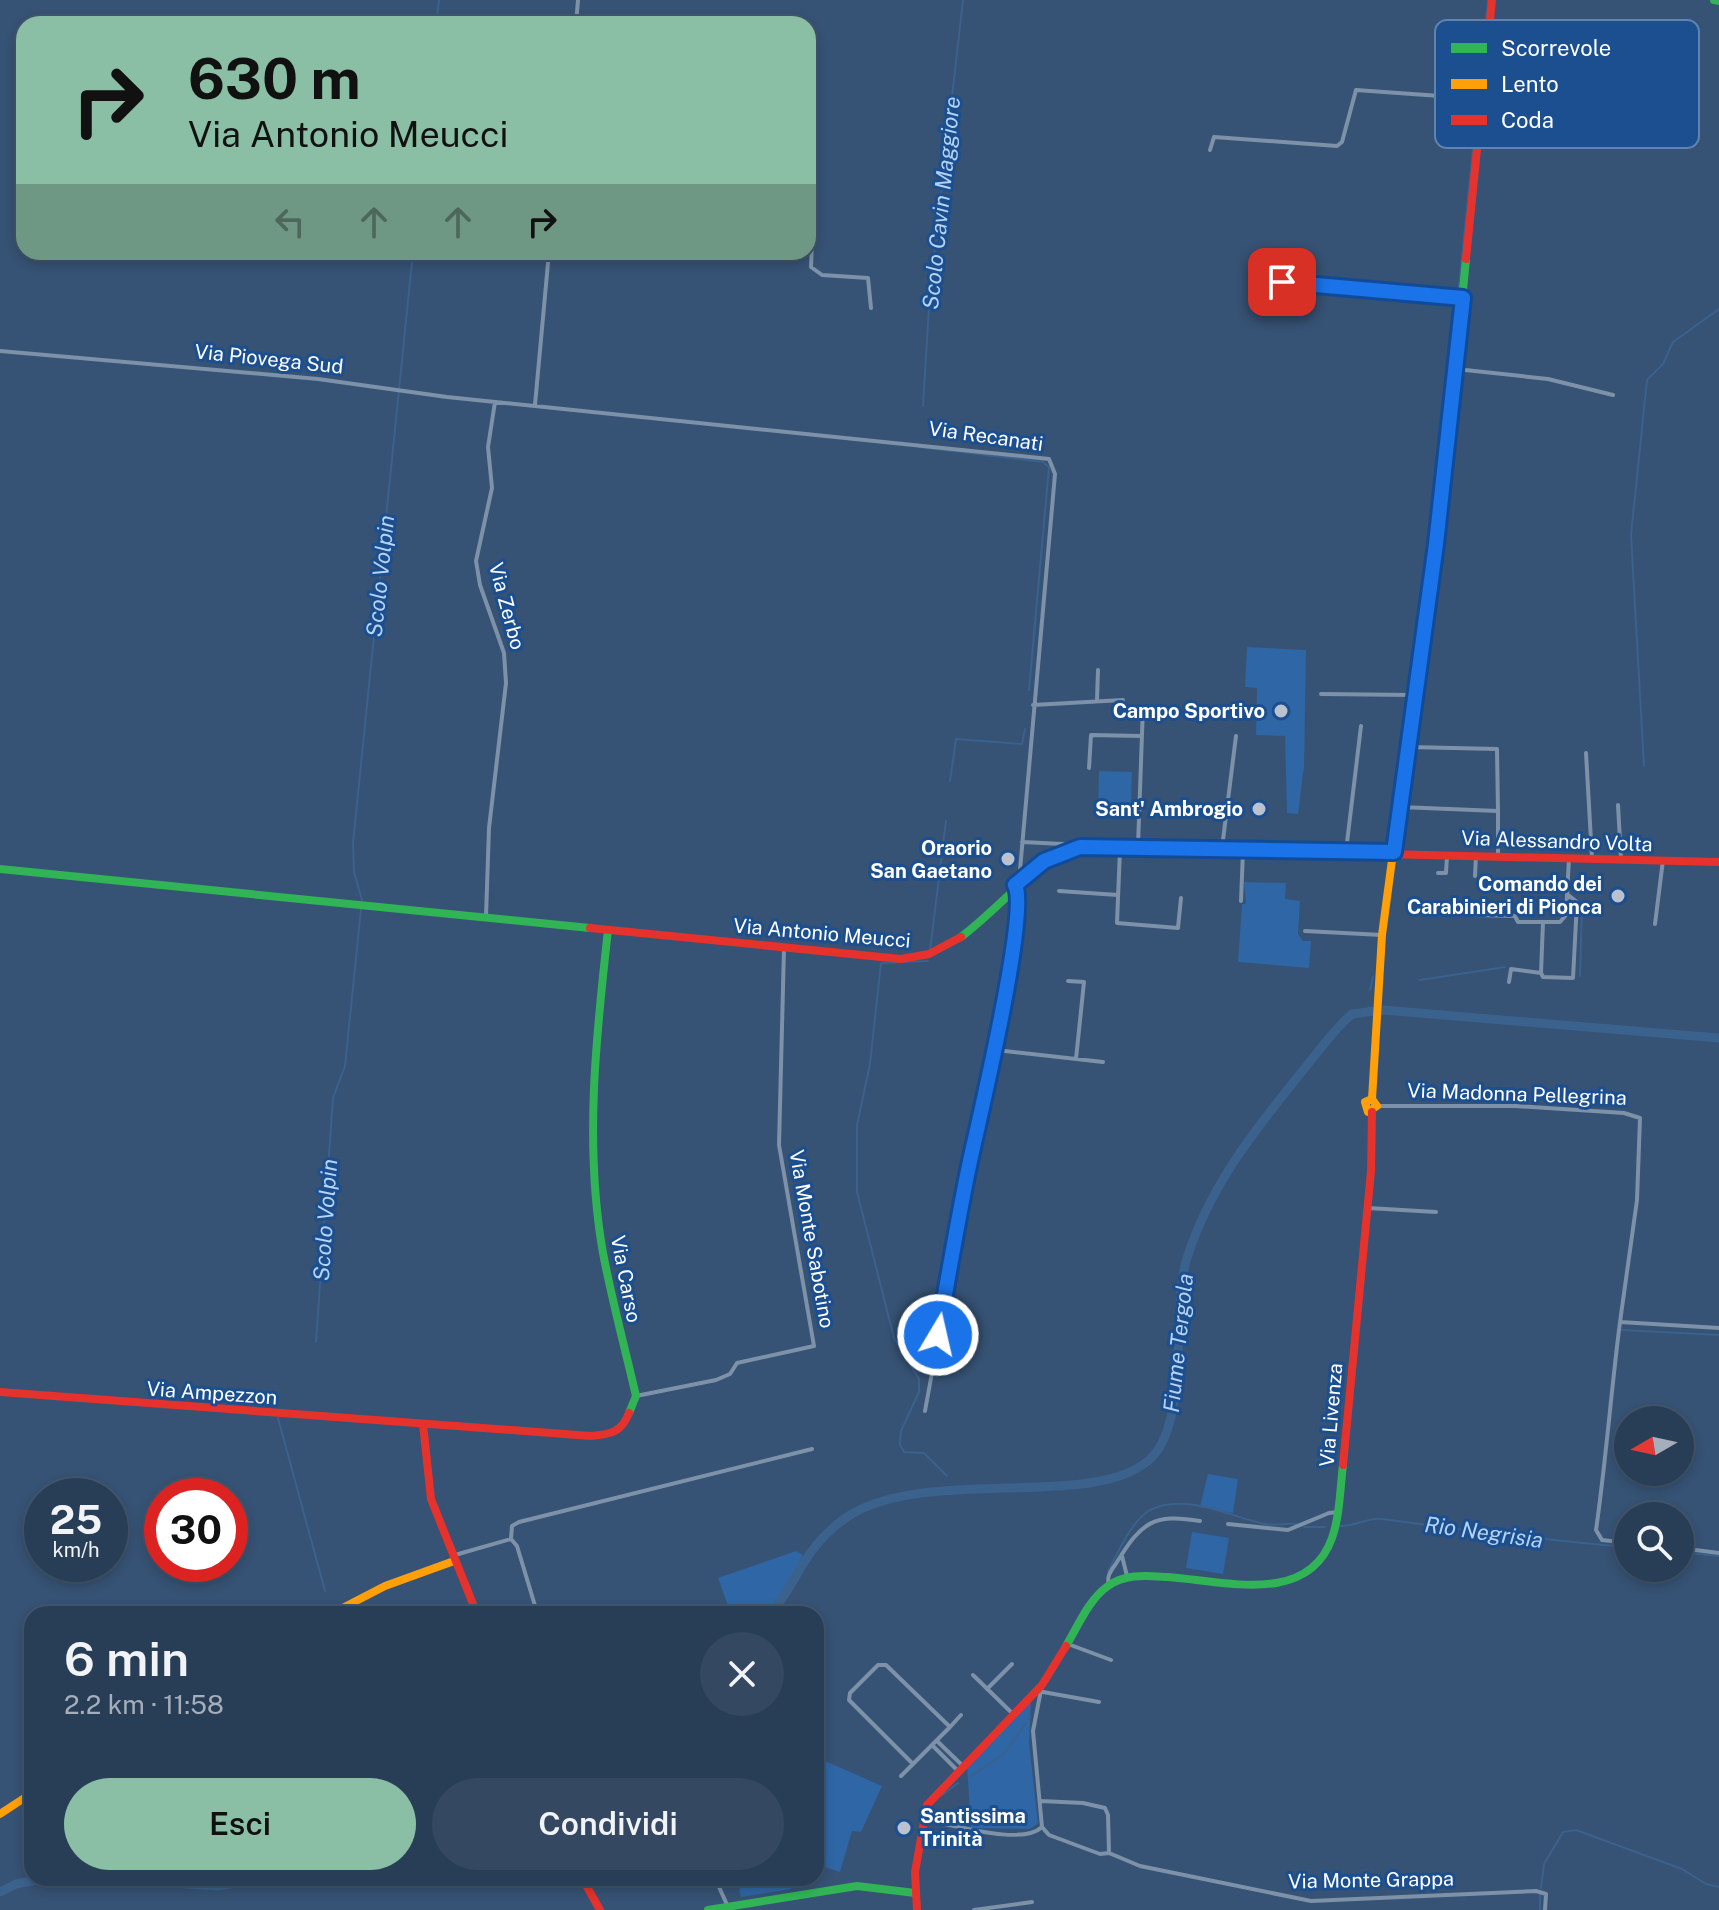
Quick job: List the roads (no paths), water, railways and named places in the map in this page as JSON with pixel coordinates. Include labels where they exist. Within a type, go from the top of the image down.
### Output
[{"type":"street","name":"Via Livenza","points":[[1490,20],[1492,0]]},
{"type":"street","points":[[1210,150],[1214,137],[1337,146],[1342,142],[1356,90],[1435,96]]},
{"type":"street","name":"Via Livenza","points":[[1127,1576],[1282,1585],[1304,1576],[1325,1556],[1334,1537],[1368,1208],[1375,1004],[1382,935],[1416,696],[1456,369],[1475,148]]},
{"type":"street","points":[[535,405],[548,260]]},
{"type":"street","points":[[811,260],[811,267],[822,275],[868,278],[872,287],[871,308]]},
{"type":"street","points":[[1282,282],[1460,297]]},
{"type":"street","points":[[1310,308],[1315,285]]},
{"type":"street","name":"Via Piovega Sud","points":[[0,351],[290,376],[535,405]]},
{"type":"street","points":[[1456,369],[1548,379],[1613,395]]},
{"type":"street","name":"Via Zerbo","points":[[486,916],[489,828],[506,675],[504,653],[480,585],[476,561],[492,488],[488,447],[495,402]]},
{"type":"street","name":"Via Recanati","points":[[535,405],[1049,459],[1055,474],[1021,842],[1022,877]]},
{"type":"street","points":[[1097,700],[1098,670]]},
{"type":"street","points":[[1321,694],[1416,696]]},
{"type":"street","points":[[1033,705],[1123,700]]},
{"type":"street","points":[[1138,846],[1143,706]]},
{"type":"street","points":[[1346,851],[1361,726]]},
{"type":"street","points":[[1089,768],[1091,735],[1142,736]]},
{"type":"street","points":[[1222,848],[1236,736]]},
{"type":"street","points":[[1409,747],[1497,749],[1498,855]]},
{"type":"street","points":[[1586,753],[1592,858]]},
{"type":"street","points":[[1618,805],[1621,859]]},
{"type":"street","points":[[1400,807],[1498,811]]},
{"type":"street","points":[[1021,842],[1063,844],[1069,850]]},
{"type":"street","points":[[1121,846],[1117,923],[1178,928],[1181,898]]},
{"type":"street","name":"Via Antonio Meucci","points":[[0,869],[901,959],[926,956],[967,937],[1022,877],[1044,861],[1069,850],[1138,846],[1394,852]]},
{"type":"street","points":[[1241,901],[1244,848]]},
{"type":"street","name":"Via Alessandro Volta","points":[[1394,852],[1719,862]]},
{"type":"street","points":[[1438,873],[1446,873],[1447,854]]},
{"type":"street","points":[[1475,876],[1476,855]]},
{"type":"street","points":[[1475,915],[1515,916],[1518,922],[1557,923],[1565,917],[1569,858]]},
{"type":"street","points":[[1655,924],[1663,860]]},
{"type":"street","points":[[925,1411],[970,1164],[996,1050],[1014,936],[1018,895],[1015,885]]},
{"type":"street","points":[[1059,891],[1118,895]]},
{"type":"street","points":[[1509,982],[1511,969],[1541,973],[1543,977],[1573,978],[1577,902],[1567,894]]},
{"type":"street","points":[[1541,973],[1543,922]]},
{"type":"street","name":"Via Carso","points":[[608,930],[595,1047],[595,1163],[603,1251],[636,1396]]},
{"type":"street","points":[[1305,931],[1382,935]]},
{"type":"street","name":"Via Monte Sabotino","points":[[636,1396],[716,1380],[730,1374],[737,1363],[814,1346],[779,1145],[784,948]]},
{"type":"street","points":[[1068,981],[1084,982],[1076,1059]]},
{"type":"street","points":[[996,1050],[1103,1062]]},
{"type":"street","name":"Via Madonna Pellegrina","points":[[1373,1106],[1515,1106],[1624,1113],[1640,1118],[1637,1200],[1610,1390],[1612,1416],[1596,1530],[1602,1540],[1614,1541]]},
{"type":"street","points":[[1368,1208],[1436,1212]]},
{"type":"street","points":[[1620,1322],[1719,1328]]},
{"type":"street","name":"Via Ampezzon","points":[[0,1392],[423,1424]]},
{"type":"street","points":[[474,1606],[431,1499],[423,1424],[591,1436],[612,1434],[623,1427],[636,1396]]},
{"type":"street","points":[[535,1606],[517,1546],[511,1539],[512,1526],[519,1522],[812,1449]]},
{"type":"street","points":[[1228,1524],[1288,1530],[1338,1512]]},
{"type":"street","points":[[1109,1585],[1107,1579],[1134,1535],[1151,1522],[1172,1517],[1200,1521]]},
{"type":"street","points":[[346,1606],[453,1558],[511,1539]]},
{"type":"street","points":[[1694,1550],[1719,1553]]},
{"type":"street","points":[[922,1819],[976,1831],[1031,1833],[1042,1827],[1033,1731],[1043,1688],[1093,1601],[1109,1585],[1127,1576],[1122,1554]]},
{"type":"street","points":[[1067,1644],[1111,1660]]},
{"type":"street","points":[[987,1689],[1012,1664]]},
{"type":"street","points":[[913,1764],[849,1700],[849,1695],[878,1665],[886,1665],[950,1727]]},
{"type":"street","points":[[973,1675],[1014,1715]]},
{"type":"street","points":[[1043,1688],[1099,1702]]},
{"type":"street","points":[[917,1910],[915,1893],[922,1819],[931,1798],[1043,1688]]},
{"type":"street","points":[[901,1776],[961,1715]]},
{"type":"street","points":[[935,1743],[960,1769]]},
{"type":"street","points":[[0,1814],[24,1798]]},
{"type":"street","points":[[1041,1801],[1083,1803],[1105,1808],[1109,1853]]},
{"type":"street","name":"Via Monte Grappa","points":[[1042,1827],[1049,1835],[1074,1846],[1100,1854],[1109,1853],[1140,1866],[1311,1901],[1544,1891],[1545,1910]]},
{"type":"street","points":[[586,1886],[600,1910]]},
{"type":"street","points":[[719,1886],[728,1907]]},
{"type":"street","points":[[708,1910],[857,1886],[915,1893]]},
{"type":"street","points":[[974,1910],[1032,1902]]},
{"type":"waterway","name":"Scolo Volpin","points":[[437,16],[439,0]]},
{"type":"waterway","name":"Scolo Cavin Maggiore","points":[[923,406],[930,291],[963,0]]},
{"type":"waterway","points":[[1486,20],[1488,0]]},
{"type":"waterway","points":[[1439,484],[1473,148]]},
{"type":"waterway","name":"Scolo Volpin","points":[[362,900],[354,872],[353,843],[412,260]]},
{"type":"waterway","points":[[1644,766],[1631,535],[1647,380],[1663,364],[1673,342],[1719,309]]},
{"type":"waterway","name":"Scolo Cavin Maggiore","points":[[919,447],[1043,462],[1049,467],[1029,690]]},
{"type":"waterway","name":"Scolo Cavin Maggiore","points":[[950,781],[956,739],[1022,744],[1025,729]]},
{"type":"waterway","name":"Scolo Cavin Maggiore","points":[[930,950],[946,821]]},
{"type":"waterway","points":[[1580,976],[1582,907]]},
{"type":"waterway","name":"Scolo Volpin","points":[[316,1342],[333,1098],[345,1066],[361,909]]},
{"type":"waterway","name":"Scolo Cavin Maggiore","points":[[928,961],[881,963],[870,1064],[857,1125],[857,1192],[894,1338],[919,1379],[919,1392],[901,1431],[900,1444],[904,1452],[924,1453],[947,1476]]},
{"type":"waterway","points":[[1420,980],[1505,967]]},
{"type":"waterway","points":[[1370,990],[1373,977]]},
{"type":"waterway","name":"Fiume Tergola","points":[[777,1606],[820,1541],[844,1519],[877,1503],[918,1494],[1092,1482],[1127,1473],[1152,1457],[1163,1440],[1171,1417],[1182,1279],[1208,1206],[1252,1135],[1327,1040],[1352,1014],[1383,1010],[1719,1038]]},
{"type":"waterway","points":[[1622,1330],[1719,1335]]},
{"type":"waterway","name":"Scolo Volpin","points":[[278,1418],[325,1591]]},
{"type":"waterway","name":"Rio Negrisia","points":[[1108,1571],[1137,1522],[1150,1510],[1163,1505],[1192,1505],[1265,1524],[1296,1524]]},
{"type":"waterway","name":"Rio Negrisia","points":[[1340,1526],[1382,1519],[1614,1546]]},
{"type":"waterway","name":"Rio Negrisia","points":[[1304,1527],[1325,1527]]},
{"type":"waterway","name":"Rio Negrisia","points":[[1694,1553],[1719,1556]]},
{"type":"waterway","name":"Rio Negrisia","points":[[970,1777],[1005,1753],[1030,1717]]},
{"type":"waterway","name":"Rio Negrisia","points":[[941,1796],[958,1783]]},
{"type":"waterway","points":[[1541,1888],[1544,1864],[1563,1832],[1576,1830],[1682,1869],[1706,1884],[1719,1887]]},
{"type":"waterway","name":"Fiume Tergola","points":[[0,1892],[24,1882]]},
{"type":"waterway","points":[[1540,1895],[1540,1910]]},
{"type":"place","name":"Campo Sportivo","points":[[1281,711]]},
{"type":"place","name":"Sant' Ambrogio","points":[[1259,809]]},
{"type":"place","name":"Oraorio San Gaetano","points":[[1008,859]]},
{"type":"place","name":"Comando dei Carabinieri di Pionca","points":[[1618,896]]},
{"type":"place","name":"Santissima Trinità","points":[[904,1828]]}]
